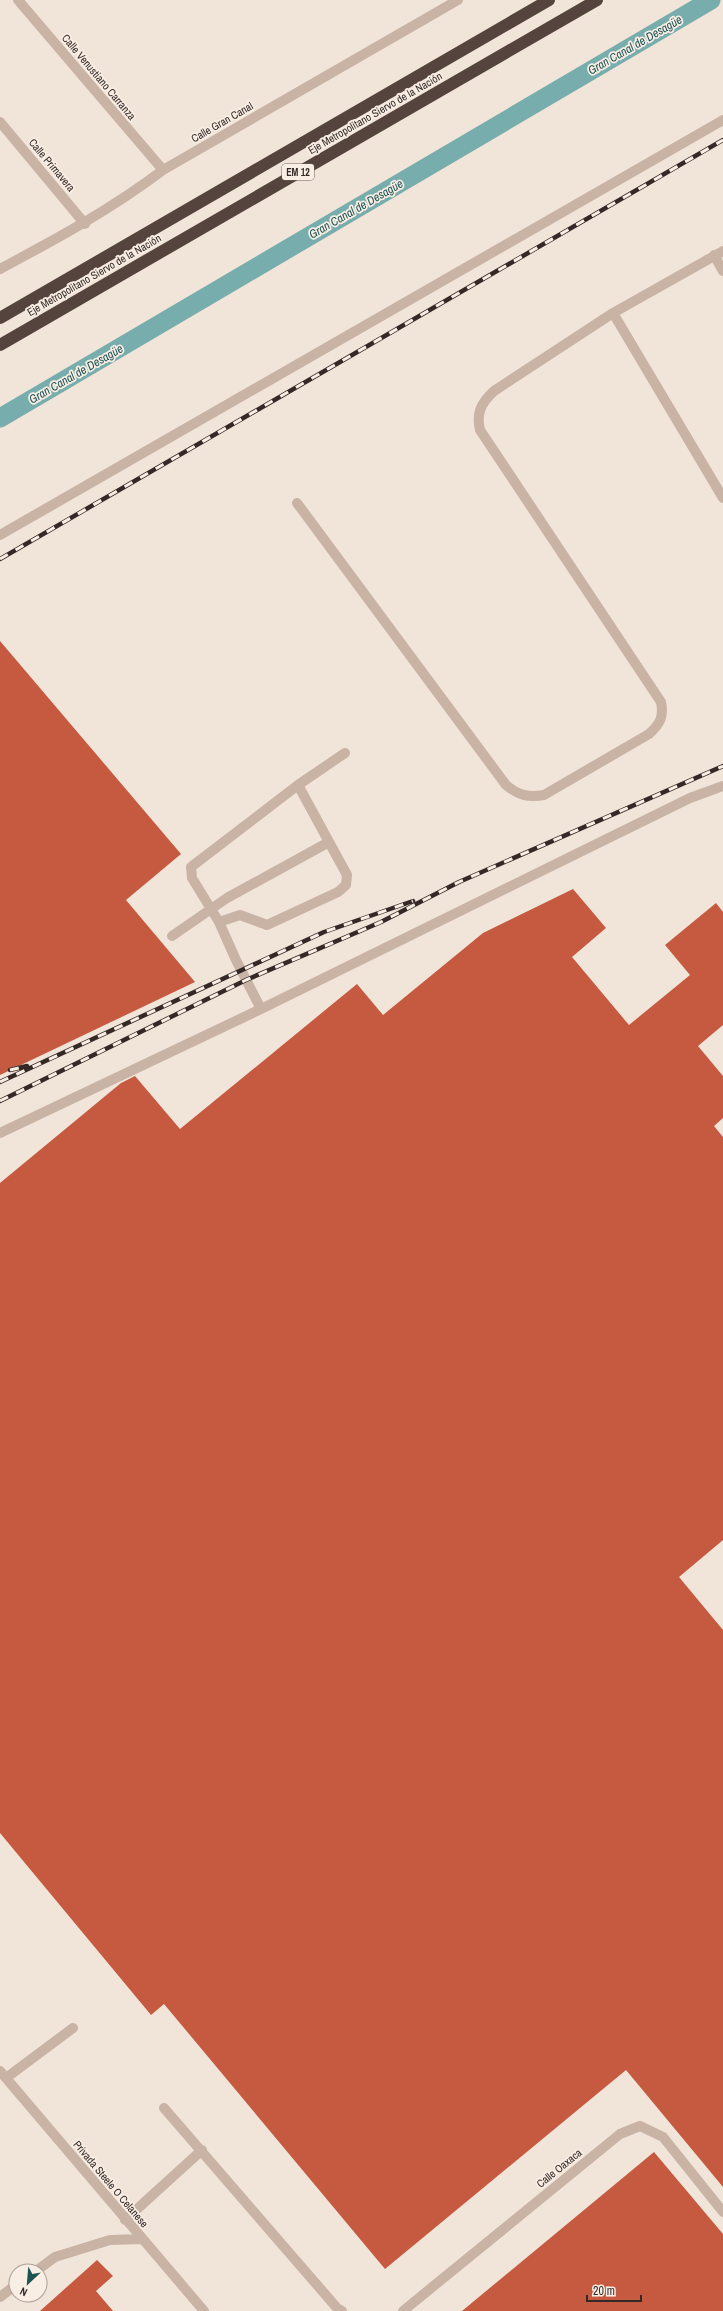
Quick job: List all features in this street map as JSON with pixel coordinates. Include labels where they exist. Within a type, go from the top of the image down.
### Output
[{"type":"highway","name":"Eje Metropolitano Siervo de la Nación","points":[[0,318],[549,0]]},
{"type":"highway","name":"Eje Metropolitano Siervo de la Nación","points":[[0,345],[597,0]]},
{"type":"street","name":"Calle Venustiano Carranza","points":[[18,0],[163,170]]},
{"type":"street","name":"Calle Gran Canal","points":[[0,269],[85,224],[125,199],[163,170],[458,0]]},
{"type":"street","points":[[0,536],[723,120]]},
{"type":"street","name":"Calle Primavera","points":[[0,122],[85,224]]},
{"type":"street","points":[[297,503],[506,785],[515,792],[533,797],[544,795],[649,734],[661,720],[663,713],[661,702],[480,430],[477,419],[479,409],[494,390],[613,313],[719,253],[723,271]]},
{"type":"street","points":[[613,313],[723,498]]},
{"type":"street","points":[[262,1008],[236,960],[212,908],[190,874],[193,864],[298,784],[345,753]]},
{"type":"street","points":[[219,922],[240,916],[267,925],[343,889],[347,882],[346,875],[298,784]]},
{"type":"street","points":[[0,1133],[262,1008],[690,798],[723,786]]},
{"type":"street","points":[[172,936],[212,908],[329,842]]},
{"type":"street","points":[[3,2075],[72,2028]]},
{"type":"street","name":"Privada Steele O Celanese","points":[[3,2075],[204,2311]]},
{"type":"street","points":[[164,2108],[202,2150],[337,2308],[342,2311]]},
{"type":"street","name":"Calle Oaxaca","points":[[403,2311],[620,2134],[640,2126],[663,2137],[723,2212]]},
{"type":"street","points":[[125,2220],[202,2150]]},
{"type":"street","points":[[47,2263],[56,2257],[110,2240],[142,2238]]},
{"type":"building","points":[[0,641],[181,854],[126,900],[195,982],[0,1075]]},
{"type":"building","points":[[573,889],[606,928],[572,957],[629,1025],[690,975],[665,945],[716,903],[723,912],[723,1025],[698,1046],[723,1076],[723,1118],[714,1126],[723,1137],[723,1540],[679,1577],[723,1630],[723,2187],[626,2070],[385,2269],[164,2004],[151,2015],[0,1833],[0,1183],[121,1083],[135,1076],[180,1129],[357,984],[383,1015],[483,933]]},
{"type":"building","points":[[654,2152],[723,2234],[723,2311],[462,2311]]},
{"type":"building","points":[[97,2260],[113,2276],[96,2291],[113,2311],[40,2311]]},
{"type":"waterway","name":"Gran Canal de Desagüe","points":[[0,418],[711,0]]},
{"type":"railway","points":[[0,559],[723,140]]},
{"type":"railway","points":[[0,1101],[246,980],[381,922],[459,882],[723,766]]},
{"type":"railway","points":[[0,1082],[324,932],[413,901]]},
{"type":"railway","points":[[10,1070],[27,1066]]}]
